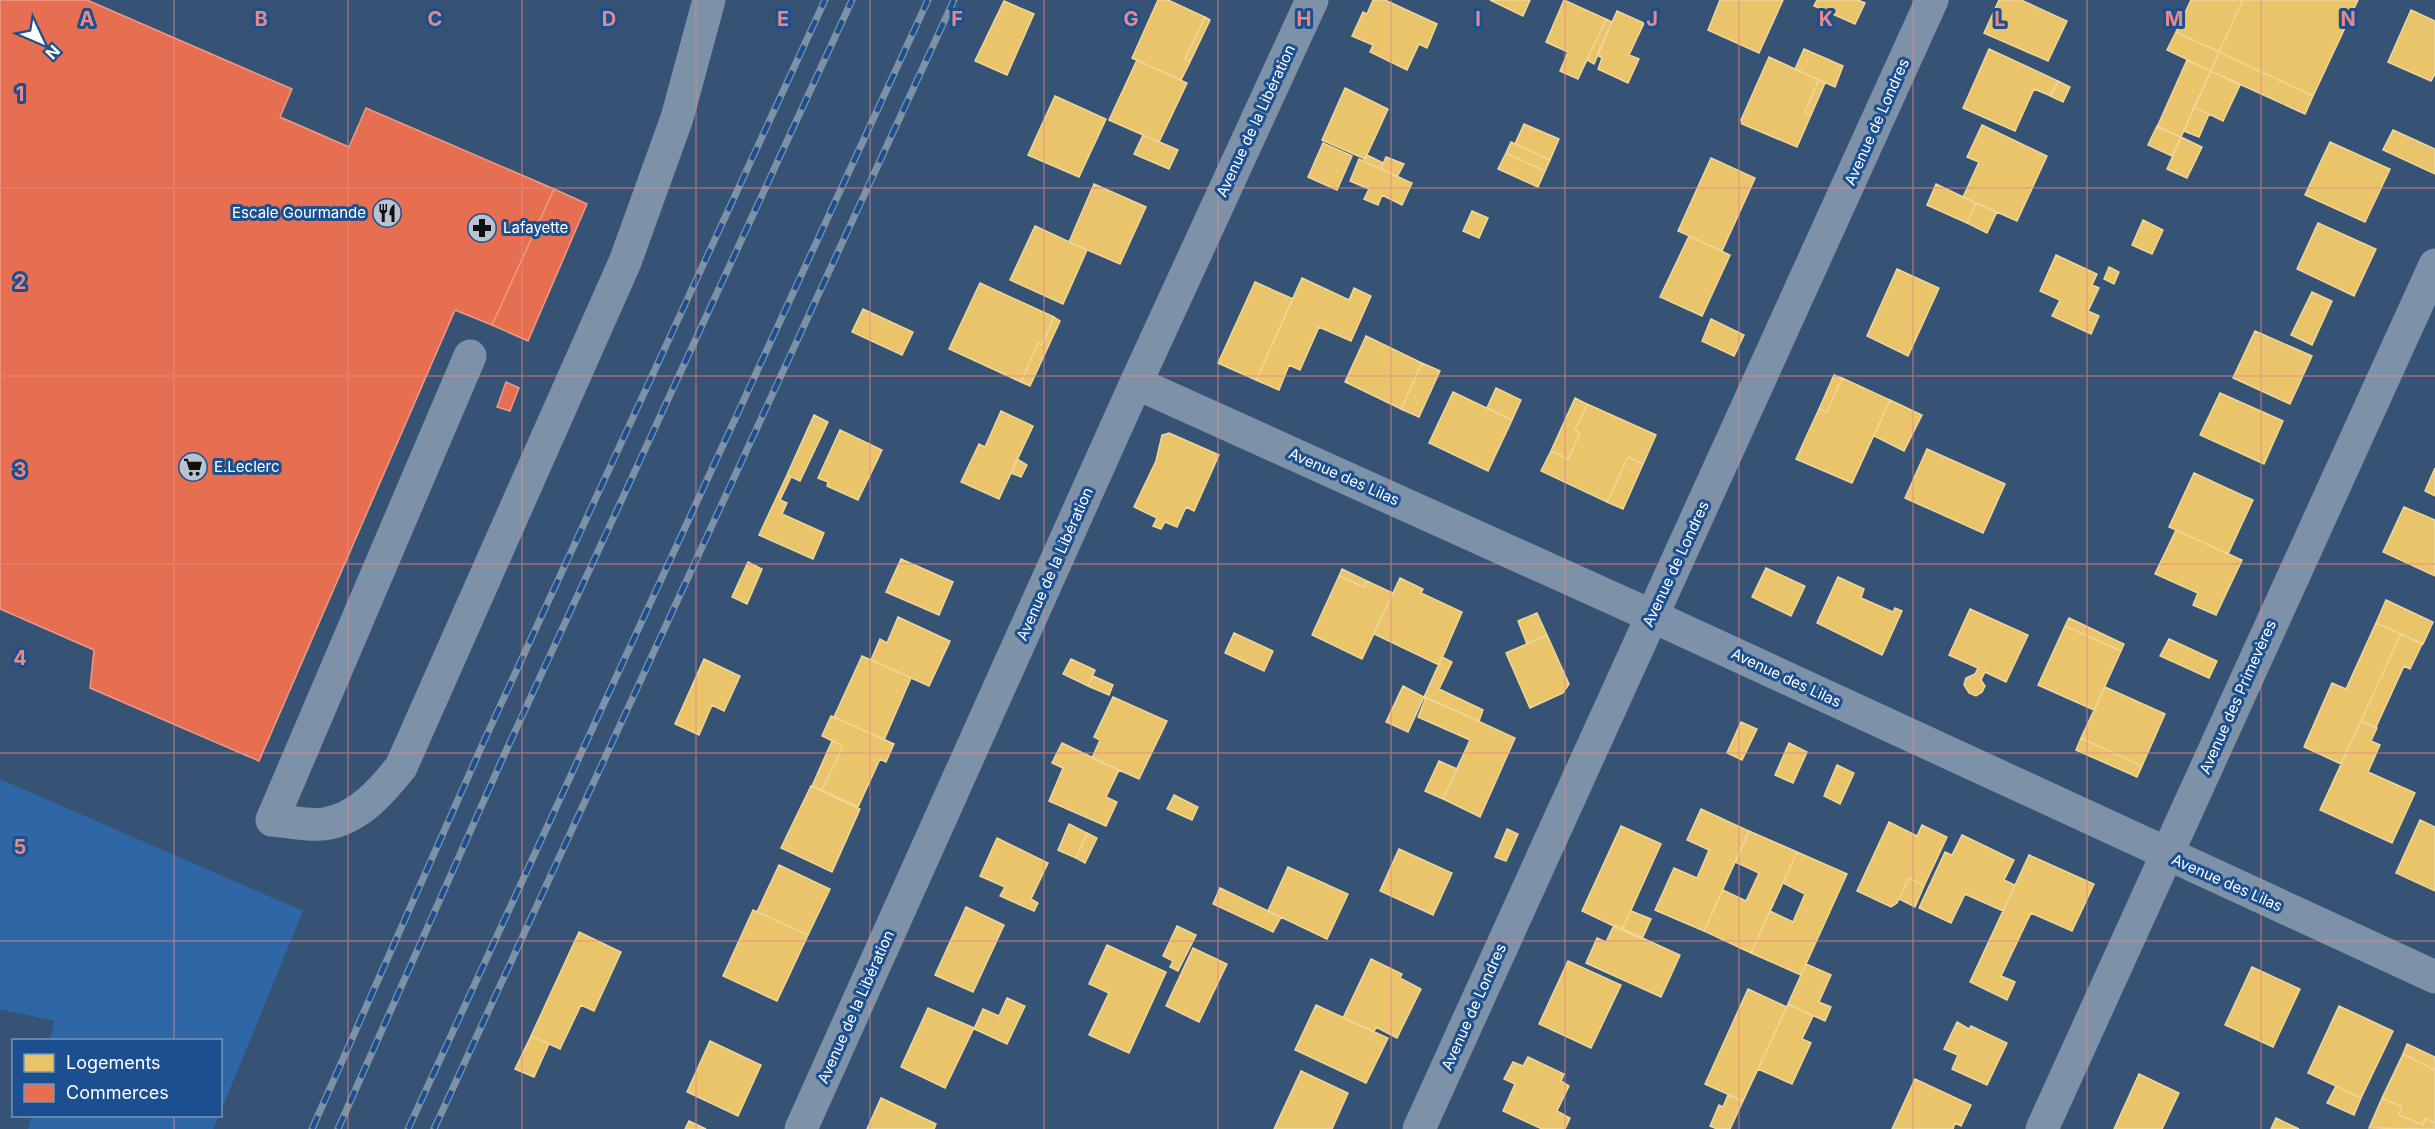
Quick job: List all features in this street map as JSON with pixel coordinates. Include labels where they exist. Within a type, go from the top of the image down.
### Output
[{"type":"street","points":[[470,356],[272,820],[323,824],[354,814],[380,793],[401,766],[625,262],[677,118],[709,0]]},
{"type":"street","name":"Avenue de la Libération","points":[[801,1129],[1136,383],[1311,0]]},
{"type":"street","name":"Avenue de Londres","points":[[1419,1129],[1932,0]]},
{"type":"street","name":"Avenue des Primevères","points":[[2042,1129],[2435,266]]},
{"type":"street","name":"Avenue des Lilas","points":[[1136,383],[1652,616],[2166,855],[2435,977]]},
{"type":"shaded area","points":[[0,779],[303,911],[222,1109],[222,1039],[50,1039],[54,1021],[0,1009]]},
{"type":"shaded area","points":[[32,1117],[219,1117],[213,1129],[28,1129]]},
{"type":"building: Logements","points":[[1158,0],[1168,0],[1205,17],[1185,59],[1190,62],[1181,80],[1132,58]]},
{"type":"building: Logements","points":[[1373,0],[1385,0],[1437,24],[1427,48],[1419,44],[1407,70],[1370,52],[1373,45],[1352,36],[1363,12],[1367,14]]},
{"type":"building: Logements","points":[[1490,0],[1530,0],[1523,16]]},
{"type":"building: Logements","points":[[1564,0],[1606,19],[1578,79],[1560,71],[1568,52],[1546,42]]},
{"type":"building: Logements","points":[[1720,0],[1783,0],[1759,53],[1708,30]]},
{"type":"building: Logements","points":[[1817,0],[1858,0],[1865,3],[1855,24],[1814,6]]},
{"type":"building: Logements","points":[[1999,0],[2021,0],[2067,21],[2048,61],[1984,33]]},
{"type":"building: Logements","points":[[2191,0],[2243,0],[2219,52],[2176,32]]},
{"type":"building: Logements","points":[[2243,0],[2358,0],[2313,96],[2219,52]]},
{"type":"building: Logements","points":[[1004,1],[1034,14],[1007,75],[975,61]]},
{"type":"building: Logements","points":[[2411,10],[2435,21],[2435,74],[2431,81],[2388,62]]},
{"type":"building: Logements","points":[[1617,11],[1644,23],[1629,55],[1639,59],[1628,83],[1598,69],[1602,58],[1597,55]]},
{"type":"building: Logements","points":[[1205,17],[1210,20],[1190,62],[1185,59]]},
{"type":"building: Logements","points":[[1606,19],[1612,22],[1594,64],[1587,60]]},
{"type":"building: Logements","points":[[2176,32],[2219,52],[2211,71],[2167,50]]},
{"type":"building: Logements","points":[[1804,49],[1843,66],[1835,87],[1795,69]]},
{"type":"building: Logements","points":[[1989,49],[2058,81],[2051,96],[2034,89],[2015,131],[1963,108]]},
{"type":"building: Logements","points":[[2219,52],[2313,96],[2305,114],[2211,71]]},
{"type":"building: Logements","points":[[1769,57],[1819,80],[1804,113],[1811,115],[1797,147],[1742,124],[1741,120]]},
{"type":"building: Logements","points":[[1137,60],[1187,83],[1159,142],[1109,120]]},
{"type":"building: Logements","points":[[2187,60],[2211,71],[2181,137],[2157,127]]},
{"type":"building: Logements","points":[[2211,71],[2240,85],[2223,121],[2194,107]]},
{"type":"building: Logements","points":[[1819,80],[1825,83],[1811,115],[1804,113]]},
{"type":"building: Logements","points":[[2058,81],[2070,87],[2063,102],[2050,96]]},
{"type":"building: Logements","points":[[1345,88],[1388,109],[1365,159],[1322,140]]},
{"type":"building: Logements","points":[[1055,96],[1106,119],[1079,177],[1028,155]]},
{"type":"building: Logements","points":[[2194,107],[2209,114],[2199,137],[2184,131]]},
{"type":"building: Logements","points":[[1524,124],[1559,139],[1550,160],[1515,144]]},
{"type":"building: Logements","points":[[1982,125],[2047,156],[2017,221],[1963,197],[1979,162],[1967,157]]},
{"type":"building: Logements","points":[[2157,126],[2181,137],[2172,156],[2148,145]]},
{"type":"building: Logements","points":[[2393,130],[2435,149],[2435,174],[2383,150]]},
{"type":"building: Logements","points":[[1143,135],[1178,150],[1169,169],[1134,154]]},
{"type":"building: Logements","points":[[2181,137],[2202,147],[2187,178],[2167,169]]},
{"type":"building: Logements","points":[[1511,142],[1550,160],[1545,171],[1506,153]]},
{"type":"building: Logements","points":[[2330,142],[2390,169],[2365,222],[2305,195]]},
{"type":"building: Logements","points":[[1323,143],[1352,156],[1337,190],[1308,177]]},
{"type":"building: Logements","points":[[1506,153],[1545,171],[1538,187],[1498,169]]},
{"type":"building: Logements","points":[[1367,155],[1383,163],[1381,169],[1363,161]]},
{"type":"building: Logements","points":[[1386,157],[1404,164],[1397,177],[1381,169]]},
{"type":"building: Logements","points":[[1711,158],[1755,178],[1722,251],[1678,231]]},
{"type":"building: Logements","points":[[1359,159],[1412,183],[1402,205],[1382,195],[1378,205],[1364,199],[1369,189],[1350,181]]},
{"type":"building: Logements","points":[[1094,184],[1146,207],[1120,264],[1069,242]]},
{"type":"building: Logements","points":[[1936,184],[1976,203],[1967,223],[1927,205]]},
{"type":"building: Logements","points":[[1976,203],[1997,212],[1987,233],[1967,223]]},
{"type":"building: Logements","points":[[1472,211],[1488,218],[1479,238],[1463,231]]},
{"type":"building: Logements","points":[[2143,220],[2163,230],[2152,254],[2132,245]]},
{"type":"building: Logements","points":[[2318,223],[2376,249],[2354,296],[2297,269]]},
{"type":"building: Logements","points":[[1035,226],[1087,250],[1063,304],[1010,280]]},
{"type":"building: Logements","points":[[1689,236],[1730,255],[1702,316],[1660,297]]},
{"type":"building: Logements","points":[[2056,255],[2097,274],[2092,285],[2099,288],[2088,311],[2099,316],[2091,334],[2052,316],[2060,300],[2040,291]]},
{"type":"building: Logements","points":[[2109,267],[2119,272],[2114,284],[2104,279]]},
{"type":"building: Logements","points":[[1897,269],[1939,288],[1908,356],[1867,336]]},
{"type":"building: Logements","points":[[1302,278],[1349,300],[1354,288],[1371,296],[1351,341],[1319,327],[1300,370],[1289,365],[1279,390],[1256,380]]},
{"type":"building: Logements","points":[[1255,282],[1293,299],[1256,380],[1218,363]]},
{"type":"building: Logements","points":[[980,283],[1054,317],[1042,345],[1038,343],[1021,382],[949,349]]},
{"type":"building: Logements","points":[[2312,292],[2332,301],[2312,345],[2291,335]]},
{"type":"building: Logements","points":[[863,309],[913,332],[902,355],[852,332]]},
{"type":"building: Logements","points":[[1054,317],[1060,321],[1030,386],[1021,382],[1038,343],[1042,345]]},
{"type":"building: Logements","points":[[1711,319],[1744,335],[1734,356],[1702,341]]},
{"type":"building: Logements","points":[[2255,331],[2312,356],[2290,404],[2233,378]]},
{"type":"building: Logements","points":[[1366,336],[1422,363],[1401,409],[1345,382]]},
{"type":"building: Logements","points":[[1422,363],[1440,371],[1419,417],[1401,409]]},
{"type":"building: Logements","points":[[1834,375],[1842,378],[1827,412],[1819,409]]},
{"type":"building: Logements","points":[[1842,378],[1890,400],[1852,483],[1796,459],[1819,409],[1827,412]]},
{"type":"building: Logements","points":[[1496,388],[1521,400],[1512,420],[1487,408]]},
{"type":"building: Logements","points":[[1453,392],[1512,420],[1488,471],[1429,443]]},
{"type":"building: Logements","points":[[2220,393],[2283,421],[2264,464],[2200,435]]},
{"type":"building: Logements","points":[[1575,398],[1587,404],[1575,430],[1580,433],[1568,459],[1551,451]]},
{"type":"building: Logements","points":[[1890,400],[1922,415],[1904,451],[1874,436]]},
{"type":"building: Logements","points":[[1587,404],[1656,435],[1643,464],[1628,457],[1607,502],[1541,471],[1551,451],[1568,459],[1580,433],[1575,430]]},
{"type":"building: Logements","points":[[1001,411],[1033,426],[999,499],[961,482],[979,444],[985,447]]},
{"type":"building: Logements","points":[[814,415],[828,422],[800,481],[787,475]]},
{"type":"building: Logements","points":[[840,430],[882,450],[858,500],[827,486],[828,482],[818,478]]},
{"type":"building: Logements","points":[[1169,433],[1219,455],[1194,511],[1186,507],[1177,527],[1165,522],[1161,529],[1153,526],[1157,518],[1134,507],[1156,461],[1162,435]]},
{"type":"building: Logements","points":[[1927,449],[2005,484],[1983,533],[1905,498]]},
{"type":"building: Logements","points":[[1628,457],[1643,464],[1623,509],[1607,502]]},
{"type":"building: Logements","points":[[1017,459],[1027,465],[1021,477],[1011,473]]},
{"type":"building: Logements","points":[[2435,468],[2435,496],[2425,491]]},
{"type":"building: Logements","points":[[2194,473],[2253,500],[2228,554],[2169,527]]},
{"type":"building: Logements","points":[[787,475],[791,477],[780,500],[787,503],[782,514],[824,533],[813,559],[759,535]]},
{"type":"building: Logements","points":[[2404,507],[2435,520],[2435,576],[2383,552]]},
{"type":"building: Logements","points":[[2176,530],[2242,560],[2216,615],[2193,605],[2198,593],[2155,574]]},
{"type":"building: Logements","points":[[901,559],[953,582],[939,615],[886,592]]},
{"type":"building: Logements","points":[[748,562],[762,569],[747,604],[732,597]]},
{"type":"building: Logements","points":[[1766,568],[1805,586],[1791,616],[1752,597]]},
{"type":"building: Logements","points":[[1342,569],[1367,581],[1364,587],[1339,576]]},
{"type":"building: Logements","points":[[1339,576],[1364,587],[1367,581],[1393,593],[1362,659],[1312,635]]},
{"type":"building: Logements","points":[[1838,577],[1864,589],[1861,598],[1893,612],[1895,608],[1902,611],[1882,655],[1817,623]]},
{"type":"building: Logements","points":[[1400,578],[1423,589],[1421,593],[1462,612],[1439,665],[1374,634]]},
{"type":"building: Logements","points":[[2386,600],[2433,622],[2423,644],[2376,623]]},
{"type":"building: Logements","points":[[1970,609],[2028,635],[2006,682],[1985,672],[1981,680],[1985,686],[1976,696],[1969,693],[1964,685],[1966,678],[1975,674],[1978,668],[1949,655]]},
{"type":"building: Logements","points":[[1537,613],[1547,635],[1527,644],[1518,621]]},
{"type":"building: Logements","points":[[898,617],[950,641],[929,686],[871,660],[880,639],[887,643]]},
{"type":"building: Logements","points":[[2069,618],[2124,644],[2121,651],[2065,626]]},
{"type":"building: Logements","points":[[2376,623],[2401,634],[2341,764],[2304,747],[2332,683],[2346,689]]},
{"type":"building: Logements","points":[[2065,626],[2121,651],[2094,710],[2038,685]]},
{"type":"building: Logements","points":[[1234,633],[1273,651],[1264,671],[1225,653]]},
{"type":"building: Logements","points":[[2401,634],[2422,644],[2410,669],[2404,666],[2376,727],[2361,721]]},
{"type":"building: Logements","points":[[1547,635],[1569,684],[1563,693],[1530,708],[1506,653]]},
{"type":"building: Logements","points":[[2169,639],[2217,661],[2209,678],[2160,656]]},
{"type":"building: Logements","points":[[862,656],[911,678],[884,740],[834,717]]},
{"type":"building: Logements","points":[[1442,657],[1452,662],[1439,689],[1483,710],[1479,721],[1424,697]]},
{"type":"building: Logements","points":[[704,659],[740,676],[724,711],[712,705],[699,735],[675,724]]},
{"type":"building: Logements","points":[[1071,659],[1095,670],[1088,686],[1063,674]]},
{"type":"building: Logements","points":[[1093,676],[1113,685],[1109,695],[1088,686]]},
{"type":"building: Logements","points":[[1403,686],[1424,697],[1408,732],[1386,722]]},
{"type":"building: Logements","points":[[2105,687],[2165,714],[2142,766],[2081,738]]},
{"type":"building: Logements","points":[[1113,697],[1167,721],[1139,779],[1092,758],[1100,740],[1094,737]]},
{"type":"building: Logements","points":[[1426,697],[1515,738],[1480,817],[1443,799],[1470,740],[1418,717]]},
{"type":"building: Logements","points":[[831,716],[894,744],[886,762],[880,759],[858,807],[822,790],[843,746],[822,736]]},
{"type":"building: Logements","points":[[2361,721],[2377,728],[2371,741],[2380,745],[2368,772],[2415,793],[2392,843],[2320,810]]},
{"type":"building: Logements","points":[[1741,722],[1757,729],[1742,760],[1727,753]]},
{"type":"building: Logements","points":[[2081,738],[2142,766],[2137,777],[2076,750]]},
{"type":"building: Logements","points":[[832,741],[843,746],[822,790],[812,786]]},
{"type":"building: Logements","points":[[1062,743],[1119,770],[1106,797],[1117,802],[1106,826],[1049,801],[1063,768],[1052,763]]},
{"type":"building: Logements","points":[[1789,743],[1807,752],[1793,783],[1775,775]]},
{"type":"building: Logements","points":[[1439,761],[1457,769],[1443,799],[1425,791]]},
{"type":"building: Logements","points":[[1837,765],[1854,773],[1840,804],[1824,796]]},
{"type":"building: Logements","points":[[811,786],[860,809],[832,872],[781,848]]},
{"type":"building: Logements","points":[[1174,795],[1198,807],[1192,820],[1167,809]]},
{"type":"building: Logements","points":[[1701,809],[1749,831],[1704,931],[1655,910],[1674,868],[1697,878],[1709,850],[1687,840]]},
{"type":"building: Logements","points":[[2420,820],[2435,827],[2435,891],[2396,873]]},
{"type":"building: Logements","points":[[1889,822],[1917,836],[1922,825],[1947,837],[1924,886],[1909,878],[1897,903],[1891,907],[1857,891]]},
{"type":"building: Logements","points":[[1069,824],[1087,833],[1076,858],[1058,850]]},
{"type":"building: Logements","points":[[1621,826],[1661,844],[1622,930],[1582,911]]},
{"type":"building: Logements","points":[[1507,829],[1518,834],[1506,861],[1495,857]]},
{"type":"building: Logements","points":[[1749,831],[1797,852],[1751,953],[1704,931],[1723,890],[1746,901],[1759,873],[1735,862]]},
{"type":"building: Logements","points":[[1087,833],[1097,838],[1085,863],[1076,858]]},
{"type":"building: Logements","points":[[1962,835],[2014,860],[2004,880],[2015,885],[2003,911],[1965,894],[1951,923],[1919,908],[1945,852],[1952,855]]},
{"type":"building: Logements","points":[[997,838],[1048,863],[1031,899],[1038,903],[1034,911],[1000,896],[1005,887],[980,876]]},
{"type":"building: Logements","points":[[1399,849],[1452,873],[1433,915],[1380,891]]},
{"type":"building: Logements","points":[[1797,852],[1847,874],[1801,975],[1751,953],[1770,911],[1793,922],[1805,894],[1783,883]]},
{"type":"building: Logements","points":[[2029,855],[2094,884],[2072,931],[2031,913],[2001,976],[2015,982],[2007,1000],[1970,982]]},
{"type":"building: Logements","points":[[779,865],[830,889],[808,935],[757,912]]},
{"type":"building: Logements","points":[[1288,867],[1348,894],[1327,939],[1268,911]]},
{"type":"building: Logements","points":[[1909,878],[1924,886],[1915,907],[1899,899]]},
{"type":"building: Logements","points":[[1220,888],[1281,917],[1273,932],[1213,904]]},
{"type":"building: Logements","points":[[966,907],[1004,925],[973,992],[935,975]]},
{"type":"building: Logements","points":[[753,910],[808,935],[777,1001],[723,976]]},
{"type":"building: Logements","points":[[1631,911],[1651,919],[1642,939],[1622,930]]},
{"type":"building: Logements","points":[[1614,925],[1680,955],[1661,997],[1586,963],[1597,938],[1606,942]]},
{"type":"building: Logements","points":[[1177,926],[1196,935],[1178,971],[1170,967],[1173,961],[1163,956]]},
{"type":"building: Logements","points":[[579,932],[621,952],[594,1011],[581,1005],[560,1049],[531,1036]]},
{"type":"building: Logements","points":[[1107,945],[1166,972],[1129,1053],[1089,1035],[1109,993],[1089,984]]},
{"type":"building: Logements","points":[[1193,948],[1227,964],[1199,1022],[1166,1006]]},
{"type":"building: Logements","points":[[1371,959],[1402,974],[1400,978],[1421,989],[1397,1038],[1376,1027],[1374,1032],[1343,1018]]},
{"type":"building: Logements","points":[[1568,961],[1621,985],[1591,1048],[1539,1024]]},
{"type":"building: Logements","points":[[1806,964],[1831,975],[1819,1002],[1831,1007],[1825,1021],[1788,1004]]},
{"type":"building: Logements","points":[[2252,967],[2300,989],[2273,1047],[2225,1025]]},
{"type":"building: Logements","points":[[1748,989],[1787,1007],[1743,1101],[1705,1084]]},
{"type":"building: Logements","points":[[1007,998],[1025,1006],[1007,1044],[974,1029],[983,1009],[999,1016]]},
{"type":"building: Logements","points":[[1788,1004],[1813,1016],[1802,1039],[1811,1043],[1792,1084],[1758,1069]]},
{"type":"building: Logements","points":[[1316,1005],[1388,1038],[1366,1083],[1295,1050]]},
{"type":"building: Logements","points":[[2339,1006],[2393,1031],[2361,1098],[2308,1073]]},
{"type":"building: Logements","points":[[928,1008],[974,1028],[945,1088],[901,1067]]},
{"type":"building: Logements","points":[[1957,1022],[1969,1029],[1971,1026],[2007,1043],[1987,1085],[1952,1069],[1958,1055],[1944,1049]]},
{"type":"building: Logements","points":[[531,1036],[549,1044],[534,1077],[515,1069]]},
{"type":"building: Logements","points":[[710,1041],[761,1065],[738,1116],[687,1092]]},
{"type":"building: Logements","points":[[2407,1044],[2435,1057],[2435,1070],[2403,1054]]},
{"type":"building: Logements","points":[[2403,1054],[2435,1070],[2435,1123],[2425,1118],[2423,1125],[2399,1115],[2402,1107],[2382,1098]]},
{"type":"building: Logements","points":[[1528,1057],[1564,1074],[1561,1081],[1569,1086],[1557,1111],[1570,1118],[1565,1129],[1542,1129],[1503,1111],[1515,1084],[1504,1079],[1513,1062],[1523,1066]]},
{"type":"building: Logements","points":[[1301,1071],[1348,1093],[1332,1129],[1274,1129]]},
{"type":"building: Logements","points":[[2139,1074],[2179,1093],[2162,1129],[2114,1129]]},
{"type":"building: Logements","points":[[1915,1079],[1971,1105],[1961,1126],[1955,1123],[1953,1129],[1892,1129]]},
{"type":"building: Logements","points":[[2336,1086],[2361,1098],[2354,1115],[2327,1103]]},
{"type":"building: Logements","points":[[1728,1095],[1743,1101],[1730,1129],[1717,1129],[1710,1126],[1719,1105],[1723,1107]]},
{"type":"building: Logements","points":[[881,1098],[936,1124],[934,1129],[867,1129]]},
{"type":"building: Logements","points":[[2382,1098],[2402,1107],[2399,1115],[2423,1125],[2425,1118],[2435,1123],[2435,1129],[2369,1128]]},
{"type":"building: Logements","points":[[2276,1118],[2299,1129],[2271,1129]]},
{"type":"building: Logements","points":[[689,1121],[706,1129],[685,1129]]},
{"type":"building: Commerces","name":"E.Leclerc","points":[[0,0],[87,0],[292,89],[280,117],[349,147],[366,108],[554,189],[492,325],[455,310],[259,761],[90,688],[94,650],[0,609]]},
{"type":"building: Commerces","points":[[554,189],[587,204],[528,341],[492,325]]},
{"type":"building: Commerces","points":[[506,382],[519,388],[510,411],[497,407]]},
{"type":"railway","points":[[312,1129],[484,741],[825,0]]},
{"type":"railway","points":[[338,1129],[505,753],[852,0]]},
{"type":"railway","points":[[408,1129],[928,0]]},
{"type":"railway","points":[[434,1129],[954,0]]},
{"type":"place","name":"Escale Gourmande","points":[[387,213]]},
{"type":"place","name":"Lafayette","points":[[482,228]]},
{"type":"place","name":"E.Leclerc","points":[[193,467]]}]
